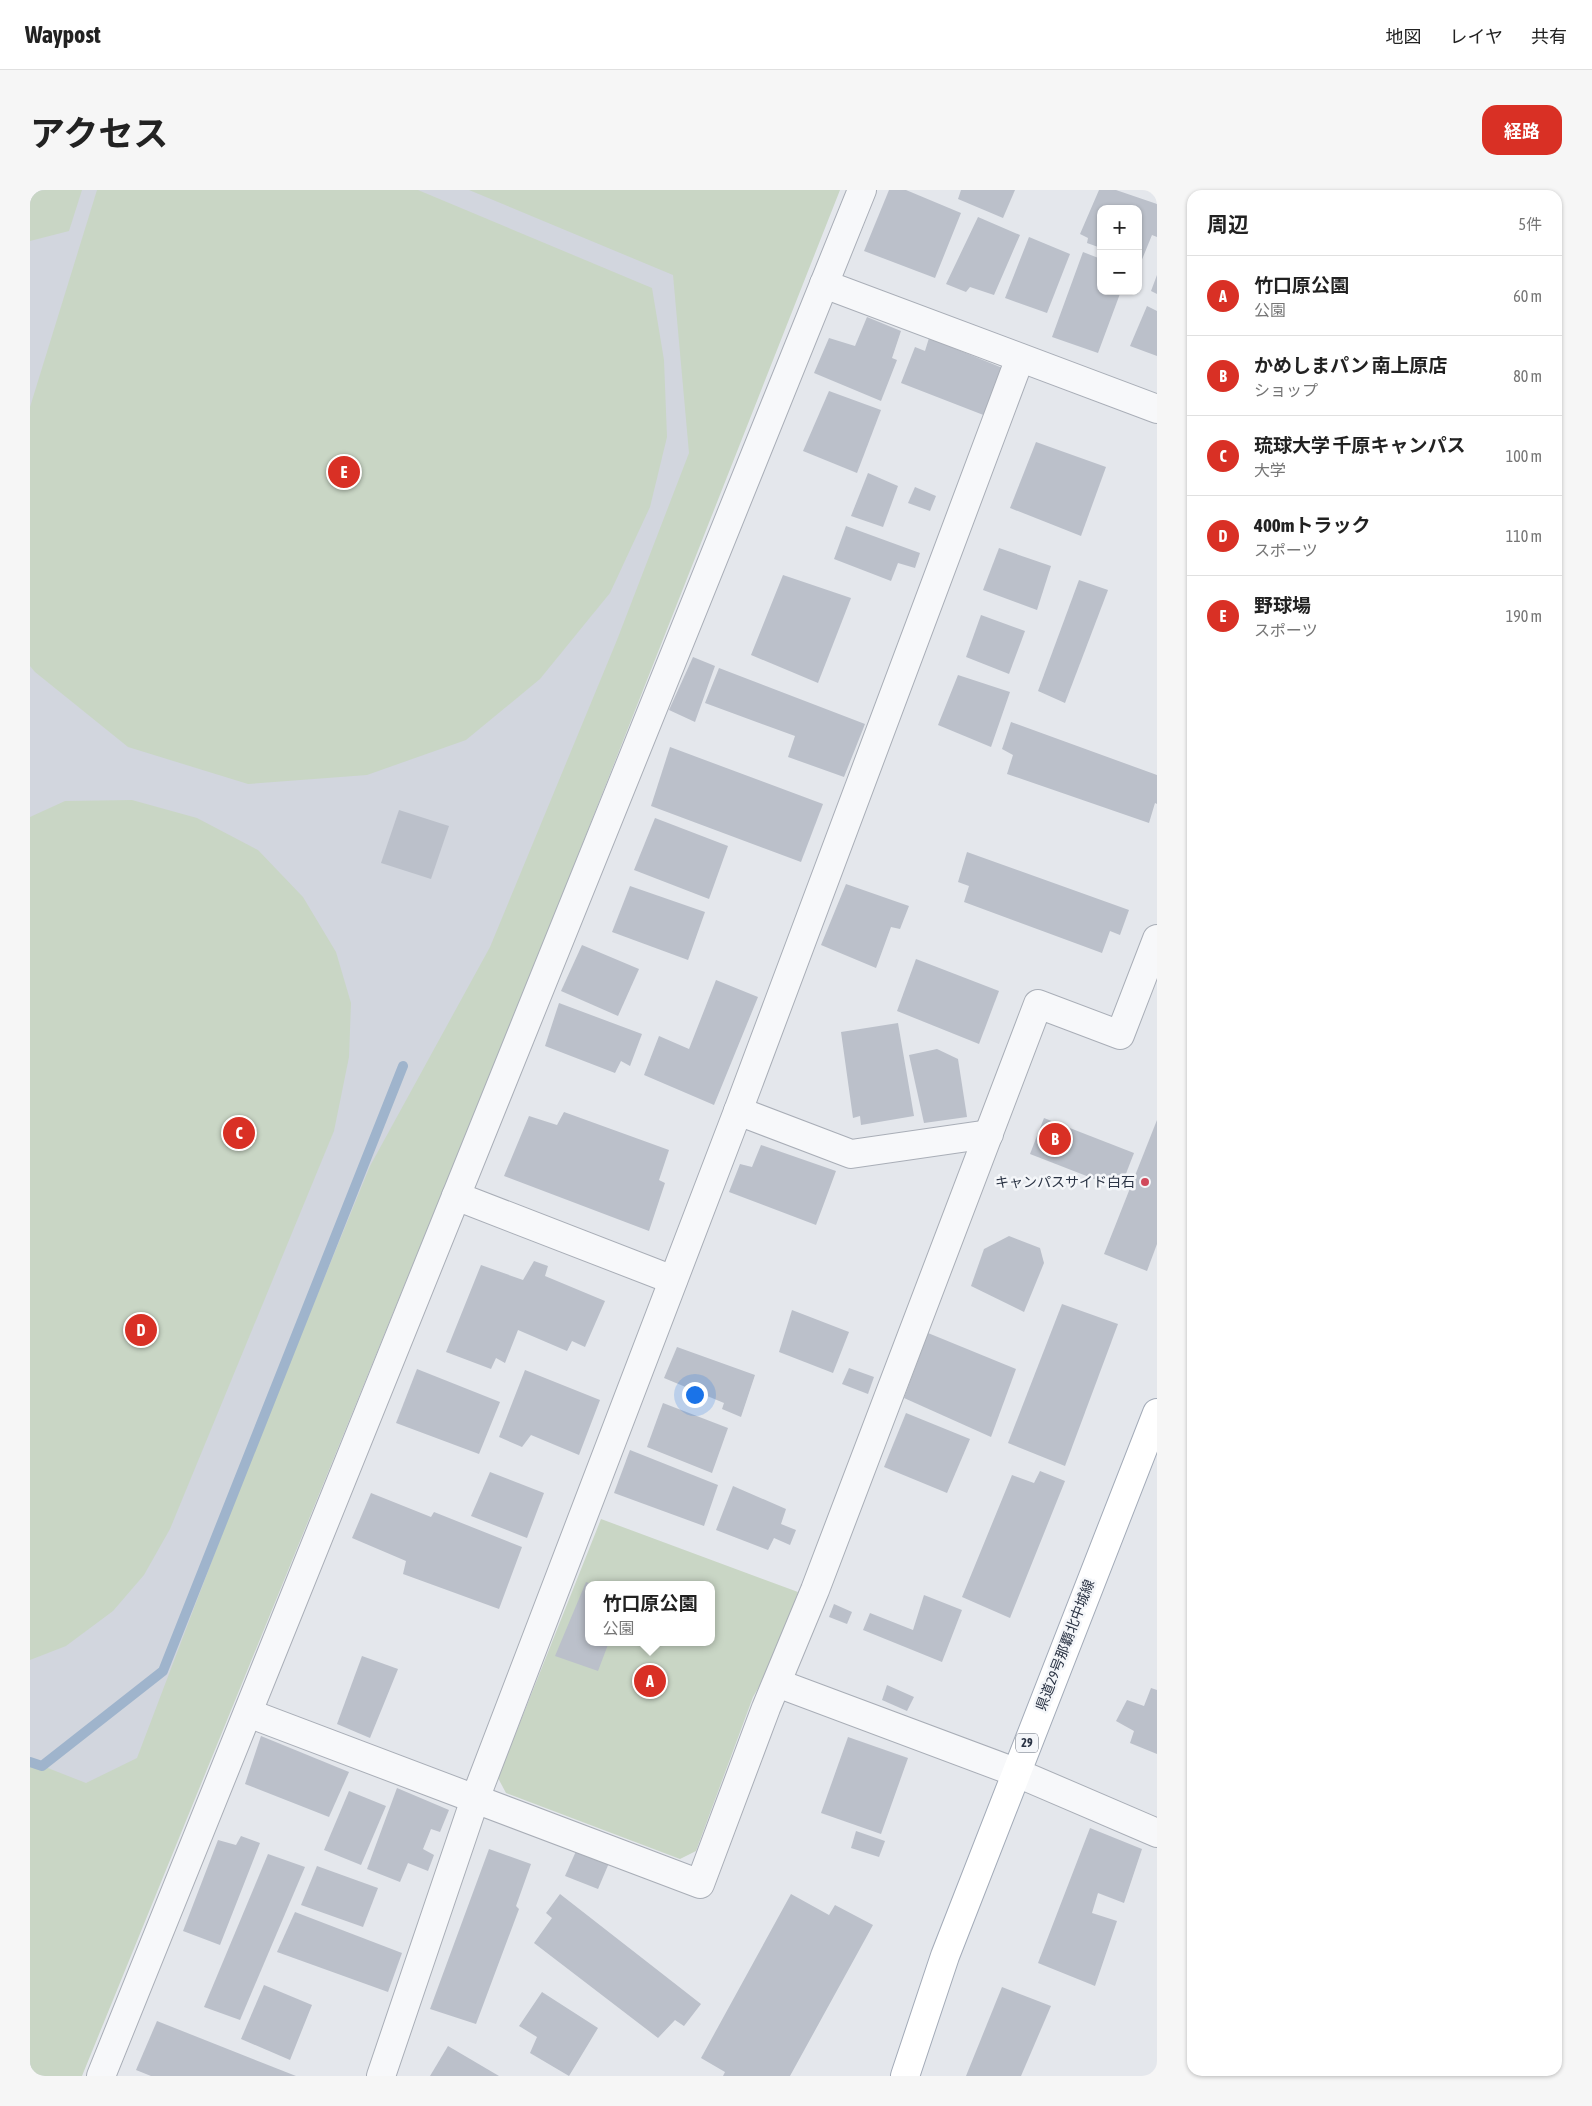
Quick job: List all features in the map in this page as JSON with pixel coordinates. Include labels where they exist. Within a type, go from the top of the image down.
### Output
[{"type":"main road","name":"県道29号那覇北中城線","points":[[905,2076],[945,1956],[1015,1772],[1157,1413]]},
{"type":"street","points":[[101,2076],[862,190]]},
{"type":"street","points":[[824,284],[1157,409]]},
{"type":"street","points":[[382,2076],[475,1799],[738,1111],[1020,358]]},
{"type":"street","points":[[248,1712],[700,1884],[777,1683],[816,1590],[1038,1004],[1120,1035],[1157,939]]},
{"type":"street","points":[[738,1111],[851,1154],[989,1134]]},
{"type":"street","points":[[456,1196],[673,1280]]},
{"type":"street","points":[[777,1683],[1015,1772],[1157,1833]]},
{"type":"shaded area","points":[[30,190],[830,190],[30,2076]]},
{"type":"green space","points":[[30,190],[82,190],[69,231],[30,241]]},
{"type":"green space","points":[[97,190],[418,190],[652,288],[664,360],[667,437],[650,507],[610,593],[540,679],[466,740],[367,775],[248,784],[128,747],[30,666],[30,407]]},
{"type":"green space","points":[[469,190],[840,190],[534,967],[82,2076],[30,2076],[30,1761],[86,1783],[137,1758],[256,1445],[370,1166],[490,947],[617,640],[689,453],[673,275]]},
{"type":"green space","points":[[132,800],[197,818],[258,850],[303,897],[336,952],[351,1003],[349,1057],[334,1131],[170,1529],[144,1575],[113,1611],[66,1646],[30,1660],[30,817],[65,801]]},
{"type":"green space","points":[[601,1519],[798,1592],[772,1664],[753,1697],[696,1851],[680,1859],[506,1793],[498,1778]]},
{"type":"building","points":[[889,190],[906,190],[961,213],[935,278],[864,251]]},
{"type":"building","points":[[961,190],[1015,190],[1003,218],[958,199]]},
{"type":"building","points":[[1099,190],[1116,190],[1157,204],[1157,237],[1152,235],[1142,260],[1142,205],[1097,205],[1097,247],[1087,243],[1088,238],[1080,234]]},
{"type":"building","points":[[978,217],[1020,235],[994,295],[970,287],[966,292],[946,284]]},
{"type":"building","points":[[1029,237],[1070,254],[1047,313],[1005,298]]},
{"type":"building","points":[[1083,252],[1097,257],[1097,295],[1120,295],[1098,353],[1052,337]]},
{"type":"building","points":[[1157,275],[1157,294],[1151,291]]},
{"type":"building","points":[[1147,306],[1157,311],[1157,356],[1130,346]]},
{"type":"building","points":[[867,317],[901,331],[892,358],[897,360],[881,401],[814,373],[829,338],[855,346]]},
{"type":"building","points":[[929,338],[1005,369],[986,416],[901,383],[915,347],[925,351]]},
{"type":"building","points":[[829,391],[881,410],[857,473],[803,451]]},
{"type":"building","points":[[1036,442],[1106,467],[1081,536],[1010,508]]},
{"type":"building","points":[[868,473],[898,486],[883,527],[851,516]]},
{"type":"building","points":[[915,487],[936,496],[930,511],[908,503]]},
{"type":"building","points":[[846,526],[920,553],[915,568],[898,563],[891,581],[834,559]]},
{"type":"building","points":[[999,548],[1051,566],[1037,610],[983,590]]},
{"type":"building","points":[[783,575],[851,598],[818,683],[751,655]]},
{"type":"building","points":[[1079,580],[1108,590],[1065,703],[1038,691]]},
{"type":"building","points":[[981,615],[1025,631],[1009,674],[966,657]]},
{"type":"building","points":[[693,657],[715,666],[695,722],[669,710]]},
{"type":"building","points":[[719,668],[865,724],[844,777],[788,757],[795,736],[705,703]]},
{"type":"building","points":[[958,675],[1010,692],[991,747],[938,725]]},
{"type":"building","points":[[1011,722],[1157,775],[1157,804],[1155,803],[1149,823],[1007,774],[1013,755],[1002,749]]},
{"type":"building","points":[[670,747],[823,804],[801,862],[651,806]]},
{"type":"building","points":[[399,810],[449,826],[431,879],[381,863]]},
{"type":"building","points":[[655,818],[728,846],[709,899],[634,870]]},
{"type":"building","points":[[967,852],[1129,910],[1120,935],[1110,931],[1102,953],[964,902],[969,886],[958,882]]},
{"type":"building","points":[[846,884],[909,906],[900,929],[891,927],[876,968],[821,945]]},
{"type":"building","points":[[630,886],[705,912],[688,960],[612,932]]},
{"type":"building","points":[[582,945],[639,969],[618,1016],[561,991]]},
{"type":"building","points":[[916,959],[999,991],[979,1044],[897,1011]]},
{"type":"building","points":[[716,980],[758,997],[714,1105],[644,1075],[659,1036],[689,1049]]},
{"type":"building","points":[[559,1003],[642,1034],[630,1066],[621,1061],[615,1073],[545,1046]]},
{"type":"building","points":[[898,1023],[914,1116],[861,1125],[860,1116],[853,1118],[841,1032]]},
{"type":"building","points":[[937,1049],[958,1059],[967,1117],[924,1123],[909,1055]]},
{"type":"building","points":[[564,1112],[669,1150],[659,1180],[665,1183],[649,1231],[504,1176],[529,1116],[557,1125]]},
{"type":"building","points":[[1044,1118],[1134,1153],[1120,1189],[1030,1154]]},
{"type":"building","name":"キャンパスサイド白石","points":[[1157,1120],[1157,1244],[1147,1271],[1104,1254]]},
{"type":"building","points":[[761,1145],[836,1171],[816,1225],[729,1192],[740,1164],[752,1167]]},
{"type":"building","points":[[1009,1236],[1040,1248],[1044,1263],[1024,1312],[971,1286],[984,1249]]},
{"type":"building","points":[[534,1261],[548,1266],[545,1276],[605,1301],[585,1347],[572,1341],[567,1351],[518,1330],[505,1363],[496,1358],[491,1369],[446,1352],[481,1265],[523,1280]]},
{"type":"building","points":[[1062,1304],[1118,1324],[1065,1466],[1008,1443]]},
{"type":"building","points":[[792,1310],[849,1332],[833,1373],[779,1352]]},
{"type":"building","points":[[928,1333],[1016,1369],[991,1437],[904,1398]]},
{"type":"building","points":[[677,1347],[755,1375],[741,1417],[722,1409],[724,1403],[664,1378]]},
{"type":"building","points":[[849,1368],[874,1377],[868,1394],[842,1384]]},
{"type":"building","points":[[417,1369],[500,1402],[479,1454],[396,1423]]},
{"type":"building","points":[[525,1370],[600,1400],[579,1455],[531,1435],[522,1447],[499,1437]]},
{"type":"building","points":[[663,1403],[728,1428],[712,1473],[647,1447]]},
{"type":"building","points":[[906,1413],[970,1439],[947,1493],[884,1467]]},
{"type":"building","points":[[630,1450],[718,1485],[704,1526],[614,1493]]},
{"type":"building","points":[[1040,1471],[1065,1481],[1010,1618],[962,1597],[1012,1475],[1034,1483]]},
{"type":"building","points":[[490,1472],[544,1493],[527,1538],[471,1516]]},
{"type":"building","points":[[733,1486],[786,1509],[781,1524],[796,1530],[790,1545],[774,1538],[768,1550],[716,1530]]},
{"type":"building","points":[[371,1493],[431,1517],[434,1512],[522,1547],[499,1609],[403,1574],[406,1561],[352,1538]]},
{"type":"building","points":[[585,1584],[585,1646],[607,1646],[598,1671],[555,1656]]},
{"type":"building","points":[[924,1595],[962,1610],[942,1662],[863,1630],[870,1613],[913,1630]]},
{"type":"building","points":[[834,1604],[852,1612],[847,1624],[829,1617]]},
{"type":"building","points":[[362,1656],[398,1669],[370,1738],[337,1724]]},
{"type":"building","points":[[887,1685],[914,1697],[907,1711],[882,1700]]},
{"type":"building","points":[[1151,1688],[1157,1690],[1157,1754],[1130,1743],[1134,1731],[1116,1721],[1127,1700],[1144,1706]]},
{"type":"building","points":[[261,1736],[349,1772],[329,1817],[245,1784]]},
{"type":"building","points":[[848,1737],[908,1758],[881,1834],[821,1813]]},
{"type":"building","points":[[397,1788],[449,1810],[440,1832],[431,1829],[423,1849],[434,1855],[428,1871],[408,1863],[400,1882],[367,1869]]},
{"type":"building","points":[[349,1791],[386,1806],[361,1865],[324,1850]]},
{"type":"building","points":[[1090,1828],[1142,1849],[1124,1903],[1098,1893],[1092,1913],[1117,1921],[1095,1986],[1038,1963]]},
{"type":"building","points":[[856,1831],[885,1841],[879,1857],[851,1848]]},
{"type":"building","points":[[241,1836],[260,1843],[220,1945],[183,1931],[218,1840],[236,1845]]},
{"type":"building","points":[[489,1849],[531,1864],[516,1906],[519,1909],[476,2024],[430,2009]]},
{"type":"building","points":[[577,1849],[609,1863],[598,1889],[565,1876]]},
{"type":"building","points":[[268,1854],[305,1867],[240,2020],[204,2007]]},
{"type":"building","points":[[317,1866],[378,1888],[363,1927],[301,1905]]},
{"type":"building","points":[[560,1894],[701,2004],[684,2026],[675,2020],[658,2038],[534,1943],[552,1918],[546,1913]]},
{"type":"building","points":[[791,1894],[829,1915],[835,1905],[873,1925],[790,2076],[723,2076],[725,2072],[701,2058]]},
{"type":"building","points":[[295,1912],[402,1953],[388,1992],[277,1952]]},
{"type":"building","points":[[264,1985],[312,2005],[290,2060],[241,2039]]},
{"type":"building","points":[[1002,1987],[1051,2006],[1021,2076],[966,2076]]},
{"type":"building","points":[[542,1992],[598,2028],[569,2076],[530,2053],[537,2037],[519,2026]]},
{"type":"building","points":[[157,2021],[296,2076],[151,2076],[136,2070]]},
{"type":"building","points":[[448,2046],[499,2076],[430,2076]]},
{"type":"waterway","points":[[30,1762],[42,1766],[163,1671],[403,1066]]},
{"type":"place","name":"野球場","points":[[344,472]]},
{"type":"place","name":"琉球大学 千原キャンパス","points":[[239,1133]]},
{"type":"place","name":"かめしまパン 南上原店","points":[[1055,1139]]},
{"type":"place","name":"キャンパスサイド白石","points":[[1145,1182]]},
{"type":"place","name":"400mトラック","points":[[141,1330]]},
{"type":"place","name":"竹口原公園","points":[[650,1681]]}]
